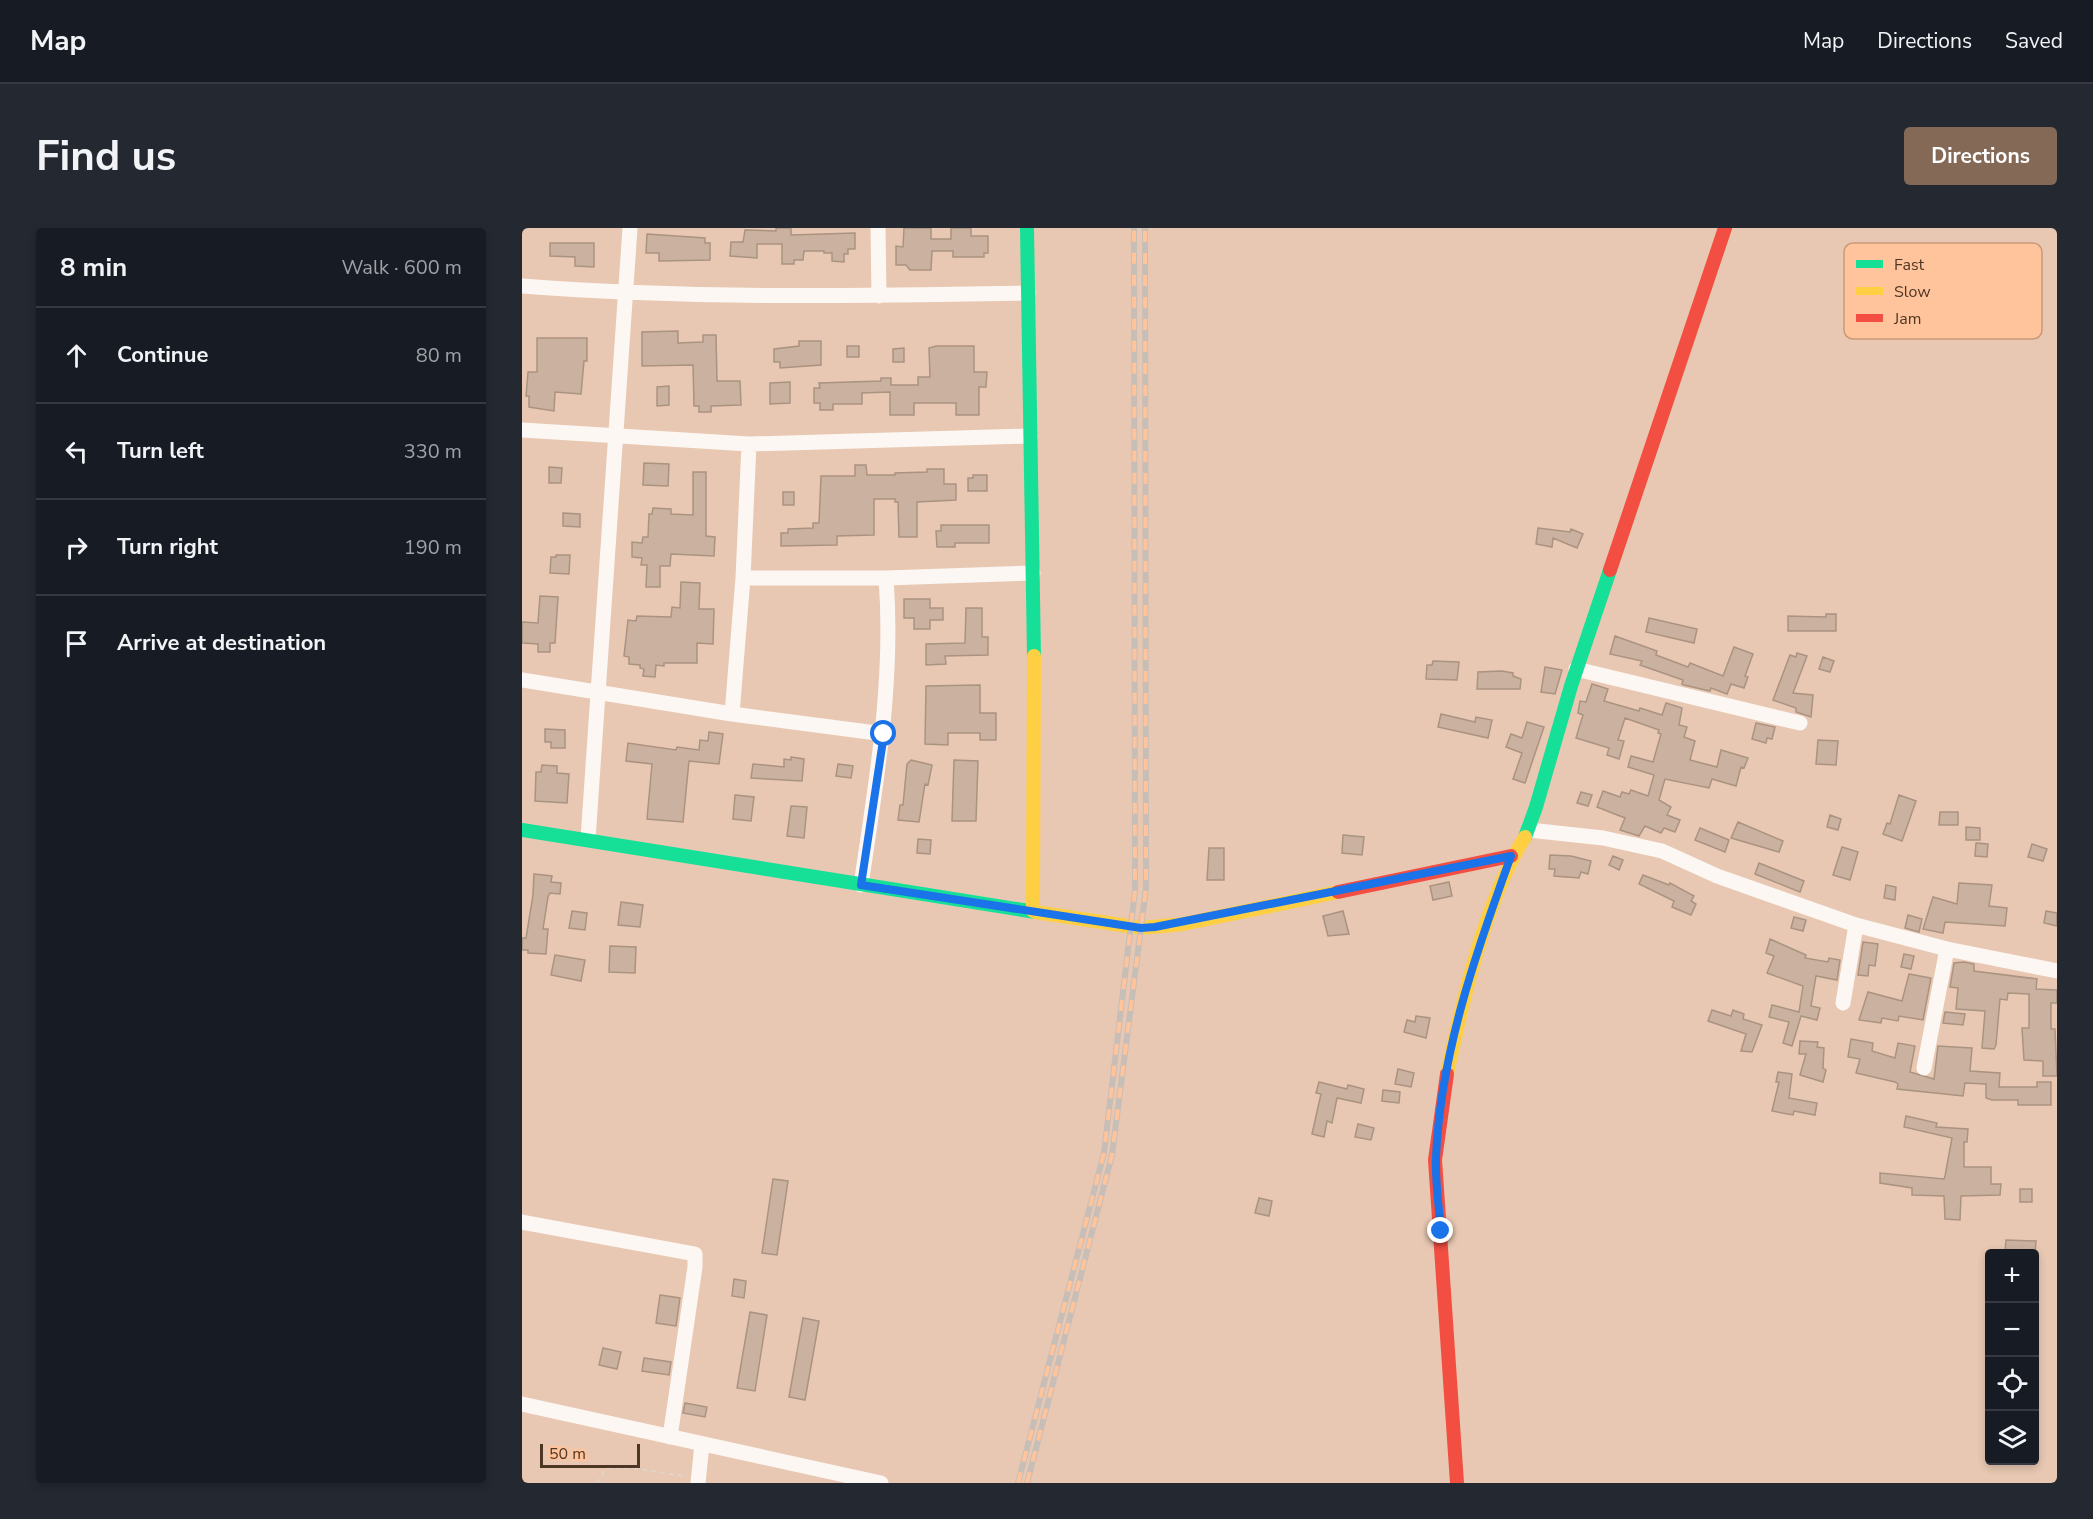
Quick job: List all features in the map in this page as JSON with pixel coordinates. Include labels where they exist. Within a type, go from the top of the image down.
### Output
[{"type":"street","points":[[588,839],[630,228]]},
{"type":"street","points":[[878,228],[879,296]]},
{"type":"street","points":[[1027,228],[1035,693],[1033,911]]},
{"type":"street","points":[[1457,1483],[1436,1160],[1439,1115],[1450,1058],[1478,953],[1511,856],[1529,830],[1576,669],[1691,337],[1725,228]]},
{"type":"street","points":[[522,286],[626,294],[879,296],[1028,293]]},
{"type":"street","points":[[522,430],[749,444],[1030,436]]},
{"type":"street","points":[[732,714],[743,578],[749,444]]},
{"type":"street","points":[[743,578],[886,578],[1033,573]]},
{"type":"street","points":[[861,885],[884,734],[890,627],[886,578]]},
{"type":"street","points":[[1576,669],[1800,723]]},
{"type":"street","points":[[522,680],[732,714],[884,734]]},
{"type":"street","points":[[522,830],[1141,928],[1511,856]]},
{"type":"street","points":[[1529,830],[1603,838],[1662,851],[1717,876],[1856,925],[1947,949],[2057,971]]},
{"type":"street","points":[[1843,1003],[1856,925]]},
{"type":"street","points":[[1924,1068],[1947,949]]},
{"type":"street","points":[[522,1222],[695,1254],[696,1267],[670,1437]]},
{"type":"street","points":[[522,1404],[881,1483]]},
{"type":"street","points":[[698,1481],[702,1444]]},
{"type":"path","points":[[597,1483],[606,1468],[633,1468],[698,1481]]},
{"type":"building","points":[[776,228],[791,228],[791,235],[855,233],[855,249],[848,249],[848,254],[844,254],[844,262],[832,261],[832,253],[804,251],[803,260],[794,260],[794,264],[782,264],[782,244],[757,244],[757,258],[730,256],[731,242],[743,242],[745,230],[776,231]]},
{"type":"building","points":[[904,228],[931,228],[931,239],[951,239],[951,228],[971,228],[971,236],[988,236],[988,253],[984,253],[984,257],[953,257],[953,251],[932,251],[931,270],[910,270],[906,265],[896,265],[896,246],[903,247]]},
{"type":"building","points":[[647,234],[705,238],[705,243],[710,243],[710,260],[659,261],[659,253],[646,253]]},
{"type":"building","points":[[550,243],[594,243],[594,267],[575,266],[575,257],[550,256]]},
{"type":"building","points":[[678,331],[678,343],[703,342],[703,335],[716,335],[717,381],[740,381],[741,405],[711,406],[711,412],[699,412],[699,406],[694,406],[693,365],[642,366],[642,332]]},
{"type":"building","points":[[537,338],[587,338],[587,361],[584,361],[581,394],[555,392],[554,411],[529,407],[529,396],[526,396],[528,372],[537,372]]},
{"type":"building","points":[[799,341],[821,341],[821,365],[780,368],[780,362],[774,362],[774,349],[799,346]]},
{"type":"building","points":[[847,346],[859,346],[859,357],[847,357]]},
{"type":"building","points":[[974,346],[974,372],[987,372],[986,387],[979,387],[979,415],[956,415],[956,403],[914,403],[914,415],[890,415],[890,392],[862,393],[862,404],[833,404],[833,410],[820,410],[820,403],[814,403],[814,388],[820,388],[819,383],[881,381],[881,378],[891,378],[891,385],[918,385],[918,377],[930,377],[929,348]]},
{"type":"building","points":[[904,348],[904,362],[893,362],[893,349]]},
{"type":"building","points":[[790,382],[790,403],[770,404],[770,383]]},
{"type":"building","points":[[669,386],[669,405],[657,406],[657,387]]},
{"type":"building","points":[[644,463],[669,464],[668,486],[643,485]]},
{"type":"building","points":[[855,465],[866,465],[867,475],[895,475],[895,473],[927,472],[927,469],[944,469],[944,484],[956,484],[956,500],[917,502],[917,537],[899,537],[898,502],[895,502],[895,499],[874,499],[874,535],[837,536],[837,545],[781,546],[781,533],[788,533],[788,529],[813,528],[813,523],[819,523],[821,476],[855,476]]},
{"type":"building","points":[[549,467],[562,468],[561,483],[549,483]]},
{"type":"building","points":[[693,472],[706,472],[706,536],[715,537],[714,556],[671,554],[670,566],[660,566],[660,587],[646,587],[647,565],[641,565],[642,558],[632,557],[632,542],[642,543],[643,537],[648,537],[649,514],[652,514],[653,508],[671,509],[671,514],[693,515]]},
{"type":"building","points":[[973,475],[987,475],[987,491],[968,491],[968,478],[973,478]]},
{"type":"building","points":[[783,492],[794,492],[794,505],[783,505]]},
{"type":"building","points":[[563,513],[580,514],[580,527],[563,526]]},
{"type":"building","points":[[941,525],[989,525],[989,543],[955,543],[955,547],[937,547],[936,531],[941,531]]},
{"type":"building","points":[[1538,528],[1570,532],[1571,529],[1583,534],[1577,548],[1553,538],[1552,547],[1536,544]]},
{"type":"building","points":[[556,555],[570,555],[569,574],[550,573],[551,557],[556,557]]},
{"type":"building","points":[[681,582],[700,583],[699,609],[714,609],[713,644],[697,643],[697,663],[664,663],[664,666],[656,665],[655,677],[643,676],[644,669],[640,668],[640,665],[629,664],[629,657],[624,656],[628,620],[636,621],[637,616],[671,617],[672,607],[680,608]]},
{"type":"building","points":[[540,596],[558,597],[555,643],[550,643],[550,652],[538,652],[538,644],[522,643],[522,622],[538,623]]},
{"type":"building","points":[[904,599],[930,599],[930,608],[943,608],[943,620],[930,620],[930,629],[914,629],[914,618],[904,618]]},
{"type":"building","points":[[966,608],[982,608],[982,637],[988,637],[988,655],[945,656],[946,664],[926,665],[926,644],[965,643]]},
{"type":"building","points":[[1826,614],[1836,614],[1836,631],[1788,631],[1788,616],[1826,617]]},
{"type":"building","points":[[1649,618],[1697,629],[1694,643],[1646,632]]},
{"type":"building","points":[[1615,636],[1657,651],[1656,655],[1688,667],[1690,663],[1723,676],[1734,647],[1753,654],[1745,676],[1748,677],[1744,688],[1731,684],[1727,694],[1711,688],[1710,691],[1684,685],[1683,680],[1640,665],[1642,661],[1610,654]]},
{"type":"building","points":[[1797,653],[1807,656],[1793,693],[1813,695],[1811,717],[1796,712],[1796,708],[1773,700],[1790,655],[1796,657]]},
{"type":"building","points":[[1823,657],[1834,661],[1830,672],[1819,669]]},
{"type":"building","points":[[1433,661],[1459,662],[1457,680],[1426,679],[1427,665],[1432,665]]},
{"type":"building","points":[[1545,667],[1562,670],[1555,694],[1541,692]]},
{"type":"building","points":[[1478,672],[1513,673],[1513,676],[1521,679],[1520,689],[1477,689]]},
{"type":"building","points":[[1592,684],[1608,689],[1604,701],[1639,711],[1640,708],[1662,715],[1666,703],[1682,708],[1679,725],[1687,727],[1684,737],[1695,741],[1690,760],[1717,767],[1721,750],[1748,758],[1744,768],[1741,767],[1736,786],[1712,779],[1709,788],[1665,779],[1659,800],[1671,807],[1667,815],[1680,820],[1675,832],[1664,828],[1661,833],[1645,826],[1639,836],[1620,830],[1625,818],[1597,807],[1603,791],[1620,797],[1622,792],[1629,794],[1631,790],[1648,796],[1654,775],[1628,767],[1631,756],[1653,762],[1661,734],[1658,733],[1659,730],[1625,718],[1618,740],[1624,741],[1619,759],[1607,755],[1609,748],[1576,738],[1583,715],[1578,713],[1580,701],[1586,702]]},
{"type":"building","points":[[980,685],[980,713],[996,713],[996,740],[980,740],[980,733],[948,733],[948,745],[925,744],[926,686]]},
{"type":"building","points":[[1441,714],[1475,722],[1476,717],[1492,720],[1488,738],[1438,727]]},
{"type":"building","points":[[1527,722],[1544,727],[1525,783],[1513,779],[1522,753],[1506,747],[1511,734],[1522,738]]},
{"type":"building","points":[[1756,723],[1775,727],[1772,739],[1767,738],[1766,743],[1752,739]]},
{"type":"building","points":[[545,729],[565,730],[565,748],[551,748],[551,742],[545,742]]},
{"type":"building","points":[[709,732],[723,734],[719,764],[689,761],[683,822],[647,819],[652,764],[626,761],[628,743],[676,750],[677,747],[699,750],[700,740],[708,741]]},
{"type":"building","points":[[1818,740],[1838,741],[1836,765],[1816,764]]},
{"type":"building","points":[[791,757],[804,759],[802,781],[751,778],[753,764],[784,767],[784,759],[791,760]]},
{"type":"building","points":[[911,760],[932,765],[928,785],[925,784],[919,822],[898,820],[900,805],[903,805],[907,764]]},
{"type":"building","points":[[954,760],[978,761],[976,821],[952,821]]},
{"type":"building","points":[[838,764],[853,766],[851,778],[836,776]]},
{"type":"building","points":[[542,765],[557,766],[557,773],[569,774],[567,803],[535,801],[536,772],[541,772]]},
{"type":"building","points":[[1581,792],[1592,795],[1588,806],[1577,803]]},
{"type":"building","points":[[735,795],[754,797],[751,821],[733,819]]},
{"type":"building","points":[[1899,795],[1916,801],[1902,841],[1883,834],[1887,823],[1890,824]]},
{"type":"building","points":[[791,806],[807,807],[804,838],[787,836]]},
{"type":"building","points":[[1940,812],[1958,812],[1958,825],[1939,825]]},
{"type":"building","points":[[1830,815],[1841,819],[1838,830],[1827,827]]},
{"type":"building","points":[[1738,822],[1783,841],[1779,852],[1731,838]]},
{"type":"building","points":[[1966,827],[1980,828],[1980,840],[1966,840]]},
{"type":"building","points":[[1700,828],[1729,840],[1725,852],[1695,840]]},
{"type":"building","points":[[1343,835],[1364,837],[1362,855],[1342,853]]},
{"type":"building","points":[[918,839],[931,840],[930,854],[917,853]]},
{"type":"building","points":[[1976,843],[1988,844],[1987,857],[1975,856]]},
{"type":"building","points":[[2032,844],[2047,849],[2043,861],[2028,857]]},
{"type":"building","points":[[1842,847],[1858,852],[1850,880],[1833,875]]},
{"type":"building","points":[[1209,848],[1224,848],[1224,880],[1207,880]]},
{"type":"building","points":[[1550,855],[1571,856],[1591,861],[1588,874],[1581,872],[1579,878],[1554,876],[1555,869],[1549,869]]},
{"type":"building","points":[[1613,856],[1623,860],[1619,870],[1609,865]]},
{"type":"building","points":[[1759,863],[1804,881],[1800,892],[1755,874]]},
{"type":"building","points":[[534,874],[552,876],[551,882],[561,883],[560,894],[550,893],[548,897],[543,929],[548,929],[546,954],[528,953],[528,950],[522,950],[522,938],[526,938],[533,895]]},
{"type":"building","points":[[1643,875],[1669,885],[1670,883],[1694,896],[1691,901],[1696,904],[1691,915],[1672,907],[1674,901],[1639,884]]},
{"type":"building","points":[[1449,882],[1452,896],[1433,900],[1430,886]]},
{"type":"building","points":[[1959,883],[1992,885],[1989,906],[2007,908],[2005,926],[1945,922],[1943,933],[1923,929],[1933,897],[1957,904]]},
{"type":"building","points":[[1886,885],[1896,887],[1895,900],[1884,898]]},
{"type":"building","points":[[621,902],[643,905],[640,927],[618,925]]},
{"type":"building","points":[[572,911],[587,913],[585,930],[569,928]]},
{"type":"building","points":[[1343,911],[1349,934],[1328,936],[1323,916]]},
{"type":"building","points":[[2046,911],[2057,913],[2057,926],[2044,923]]},
{"type":"building","points":[[1908,915],[1922,919],[1919,932],[1905,928]]},
{"type":"building","points":[[1794,917],[1806,920],[1803,931],[1791,928]]},
{"type":"building","points":[[1770,939],[1806,955],[1805,958],[1828,962],[1829,958],[1840,960],[1837,980],[1816,976],[1811,1006],[1820,1008],[1817,1020],[1801,1016],[1792,1046],[1783,1043],[1789,1022],[1769,1017],[1772,1005],[1799,1012],[1803,986],[1767,973],[1774,956],[1766,953]]},
{"type":"building","points":[[1863,942],[1878,944],[1875,966],[1869,965],[1868,976],[1858,975]]},
{"type":"building","points":[[610,946],[636,947],[635,973],[609,972]]},
{"type":"building","points":[[1904,954],[1914,956],[1911,969],[1901,967]]},
{"type":"building","points":[[555,955],[585,960],[581,981],[551,975]]},
{"type":"building","points":[[1954,963],[1974,964],[1974,971],[2037,979],[2036,989],[2057,990],[2057,1003],[2051,1003],[2051,1029],[2055,1029],[2057,1076],[2043,1076],[2043,1061],[2024,1060],[2022,1028],[2029,1028],[2029,994],[2008,993],[2007,1000],[2000,999],[1996,1045],[1994,1049],[1982,1048],[1985,1011],[1956,1009],[1958,988],[1950,987]]},
{"type":"building","points":[[1909,974],[1931,978],[1923,1020],[1899,1016],[1898,1021],[1882,1018],[1881,1023],[1859,1020],[1868,992],[1902,1001]]},
{"type":"building","points":[[1712,1010],[1731,1016],[1733,1010],[1744,1014],[1743,1019],[1762,1025],[1752,1052],[1741,1051],[1746,1034],[1708,1021]]},
{"type":"building","points":[[1945,1012],[1965,1014],[1963,1025],[1943,1023]]},
{"type":"building","points":[[1416,1016],[1430,1018],[1426,1038],[1404,1032],[1407,1020],[1415,1022]]},
{"type":"building","points":[[1851,1039],[1873,1043],[1872,1051],[1895,1058],[1898,1043],[1915,1046],[1910,1072],[1934,1079],[1938,1046],[1972,1048],[1970,1071],[2000,1073],[1999,1087],[2037,1087],[2037,1082],[2051,1082],[2051,1105],[2018,1105],[2018,1100],[1992,1100],[1986,1098],[1986,1084],[1965,1083],[1963,1096],[1897,1089],[1898,1084],[1895,1082],[1856,1073],[1860,1059],[1848,1057]]},
{"type":"building","points":[[1800,1041],[1818,1042],[1817,1047],[1824,1048],[1823,1068],[1826,1070],[1823,1082],[1800,1075],[1806,1054],[1799,1054]]},
{"type":"building","points":[[1398,1069],[1414,1073],[1411,1087],[1395,1084]]},
{"type":"building","points":[[1778,1072],[1792,1074],[1789,1098],[1817,1103],[1815,1115],[1794,1111],[1793,1115],[1772,1111],[1779,1082],[1776,1082]]},
{"type":"building","points":[[1319,1082],[1347,1089],[1348,1085],[1364,1089],[1361,1103],[1337,1098],[1332,1123],[1327,1121],[1324,1137],[1312,1134],[1321,1094],[1316,1093]]},
{"type":"building","points":[[1383,1090],[1400,1092],[1399,1103],[1382,1101]]},
{"type":"building","points":[[1906,1116],[1937,1123],[1936,1127],[1968,1129],[1967,1142],[1964,1142],[1964,1167],[1991,1167],[1991,1184],[2001,1184],[2000,1195],[1961,1196],[1960,1220],[1945,1219],[1944,1196],[1912,1195],[1912,1188],[1880,1183],[1880,1173],[1944,1179],[1952,1138],[1904,1127]]},
{"type":"building","points":[[1358,1124],[1374,1128],[1371,1140],[1355,1137]]},
{"type":"building","points":[[773,1179],[788,1181],[777,1255],[762,1253]]},
{"type":"building","points":[[2020,1189],[2032,1189],[2032,1202],[2020,1202]]},
{"type":"building","points":[[1259,1198],[1272,1201],[1269,1216],[1255,1213]]},
{"type":"building","points":[[2006,1240],[2036,1241],[2035,1249],[2005,1249]]},
{"type":"building","points":[[734,1279],[746,1281],[744,1298],[732,1296]]},
{"type":"building","points":[[660,1295],[680,1298],[676,1326],[656,1323]]},
{"type":"building","points":[[750,1312],[767,1315],[755,1391],[737,1388]]},
{"type":"building","points":[[803,1318],[819,1321],[805,1400],[789,1397]]},
{"type":"building","points":[[603,1348],[621,1352],[617,1369],[599,1365]]},
{"type":"building","points":[[644,1358],[671,1362],[669,1375],[642,1371]]},
{"type":"building","points":[[685,1403],[707,1407],[705,1417],[683,1413]]},
{"type":"railway","points":[[1018,1483],[1104,1153],[1135,891],[1134,228]]},
{"type":"railway","points":[[1027,1483],[1112,1155],[1146,888],[1145,228]]},
{"type":"traffic: fast","points":[[1027,228],[1034,656]]},
{"type":"traffic: fast","points":[[1525,837],[1571,686],[1610,570]]},
{"type":"traffic: fast","points":[[522,830],[1035,912]]},
{"type":"traffic: slow","points":[[1033,911],[1034,656]]},
{"type":"traffic: slow","points":[[1447,1074],[1468,984],[1487,920],[1498,890],[1525,837]]},
{"type":"traffic: slow","points":[[1035,912],[1141,928],[1183,924],[1338,892]]},
{"type":"traffic: jam","points":[[1610,570],[1725,228]]},
{"type":"traffic: jam","points":[[1338,892],[1511,856]]},
{"type":"traffic: jam","points":[[1447,1074],[1435,1160],[1457,1483]]},
{"type":"route","points":[[884,734],[861,885],[1141,928],[1183,924],[1511,856],[1478,953],[1450,1058],[1439,1115],[1436,1160],[1441,1231]]}]
